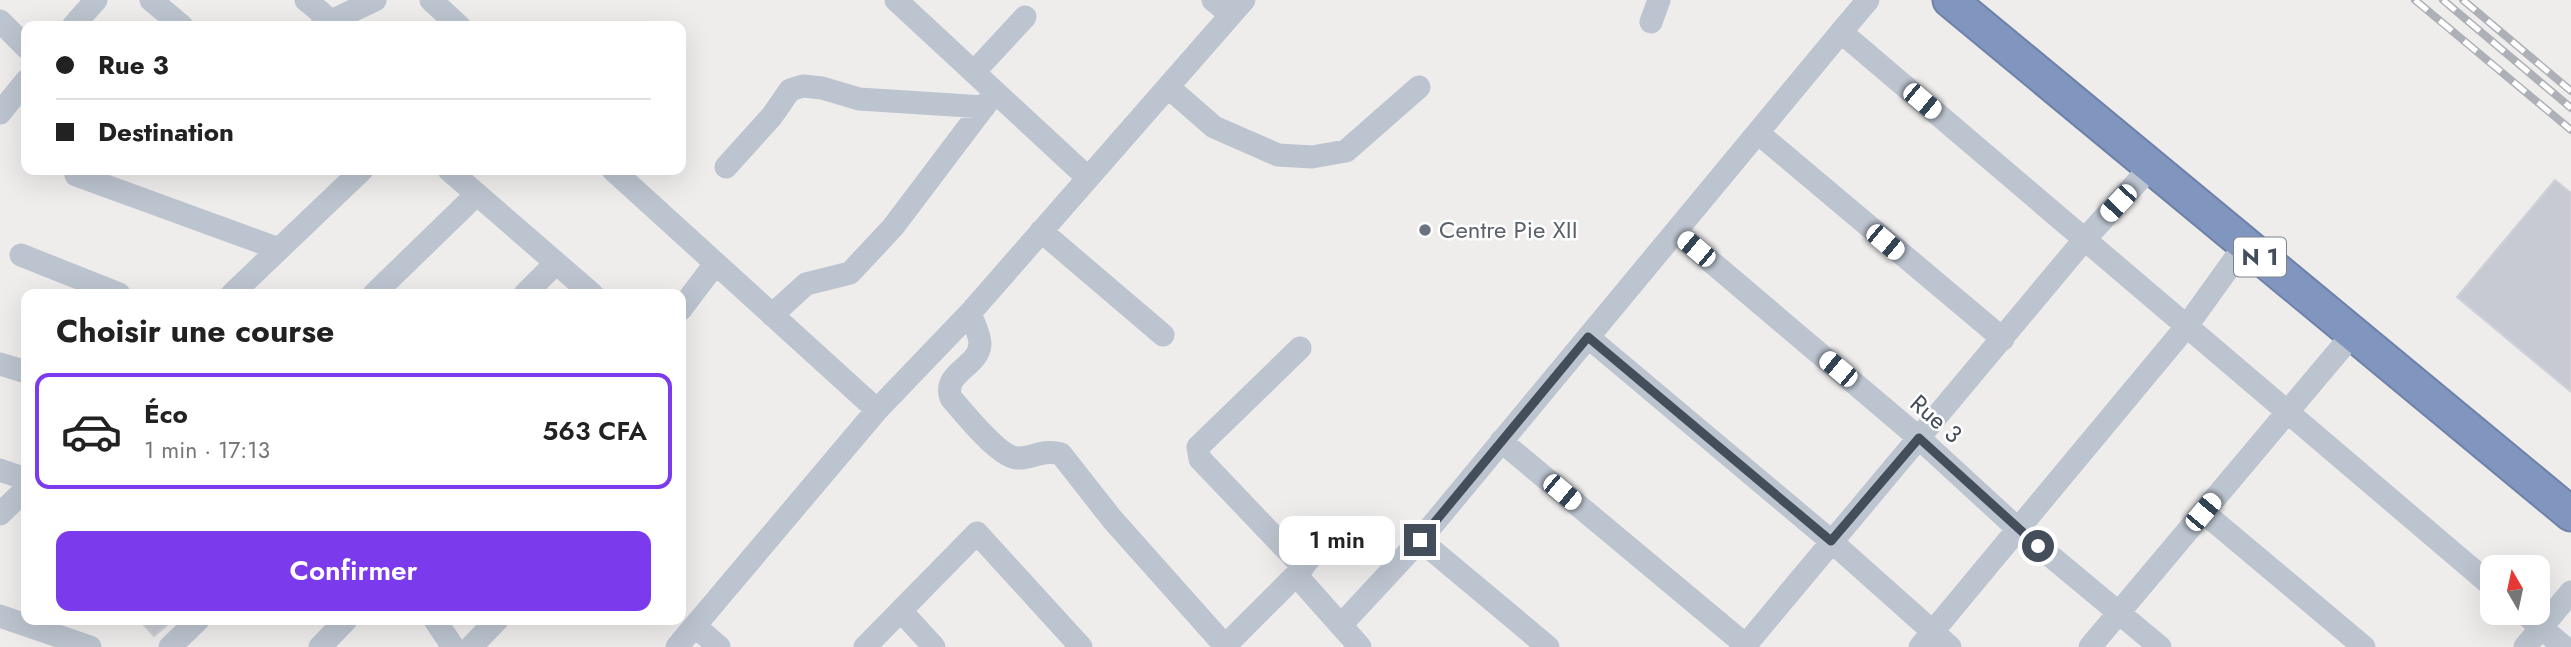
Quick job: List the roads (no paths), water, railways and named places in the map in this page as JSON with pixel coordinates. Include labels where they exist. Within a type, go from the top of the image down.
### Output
[{"type":"highway","name":"N 1","points":[[1950,0],[2571,514]]},
{"type":"highway","name":"N 1","points":[[1983,0],[2571,493]]},
{"type":"street","points":[[77,21],[96,0]]},
{"type":"street","points":[[151,0],[176,21]]},
{"type":"street","points":[[306,0],[324,21]]},
{"type":"street","points":[[332,21],[375,0]]},
{"type":"street","points":[[431,0],[454,21]]},
{"type":"street","points":[[677,647],[877,411],[970,313],[1238,8],[1213,0]]},
{"type":"street","points":[[1651,22],[1659,0]]},
{"type":"street","points":[[1341,625],[1420,540],[1868,0]]},
{"type":"street","points":[[902,2],[974,72],[989,100],[1087,177]]},
{"type":"street","points":[[974,72],[1025,17]]},
{"type":"street","points":[[0,21],[21,42]]},
{"type":"street","points":[[1841,32],[2480,576]]},
{"type":"street","points":[[726,167],[772,116],[790,90],[803,86],[822,88],[859,99],[989,100]]},
{"type":"street","points":[[1168,86],[1214,127],[1278,155],[1312,157],[1346,150],[1419,87]]},
{"type":"street","points":[[0,113],[21,87]]},
{"type":"street","points":[[772,316],[806,284],[850,273],[893,228],[989,100]]},
{"type":"street","points":[[1758,133],[2003,339]]},
{"type":"street","points":[[1501,440],[1746,646],[2084,240],[2151,167]]},
{"type":"street","points":[[76,175],[279,249]]},
{"type":"street","points":[[237,289],[357,175]]},
{"type":"street","points":[[455,175],[586,289]]},
{"type":"street","points":[[618,175],[877,411]]},
{"type":"street","points":[[379,289],[477,194]]},
{"type":"street","points":[[1041,231],[1163,335]]},
{"type":"street","name":"Rue 3","points":[[1676,232],[1919,438],[2018,529],[2160,647]]},
{"type":"street","points":[[1926,640],[2186,327],[2245,245]]},
{"type":"street","points":[[21,255],[106,289]]},
{"type":"street","points":[[530,289],[556,263]]},
{"type":"street","points":[[686,302],[715,264]]},
{"type":"street","points":[[970,313],[981,341],[979,352],[952,380],[949,390],[951,398],[1003,453],[1017,458],[1048,451],[1061,454],[1112,519],[1225,647],[1299,571],[1332,531]]},
{"type":"street","points":[[2090,647],[2353,334]]},
{"type":"street","points":[[1588,337],[1831,541],[1926,640],[1950,647]]},
{"type":"street","points":[[1300,348],[1198,447],[1198,453],[1360,647]]},
{"type":"street","points":[[0,364],[21,370]]},
{"type":"street","points":[[0,470],[21,477]]},
{"type":"street","points":[[0,514],[21,494]]},
{"type":"street","points":[[2203,512],[2364,647]]},
{"type":"street","points":[[865,647],[977,533],[1081,647]]},
{"type":"street","points":[[1420,540],[1548,647]]},
{"type":"street","points":[[2525,647],[2571,592]]},
{"type":"street","points":[[902,611],[934,647]]},
{"type":"street","points":[[0,616],[21,620]]},
{"type":"street","points":[[48,625],[90,647]]},
{"type":"street","points":[[170,647],[193,625]]},
{"type":"street","points":[[320,647],[341,625]]},
{"type":"street","points":[[438,625],[453,647]]},
{"type":"street","points":[[471,647],[491,625]]},
{"type":"street","points":[[2538,625],[2564,647]]},
{"type":"street","points":[[695,626],[719,647]]},
{"type":"railway","points":[[2415,0],[2571,130]]},
{"type":"railway","points":[[2443,0],[2571,108]]},
{"type":"railway","points":[[2463,0],[2571,91]]},
{"type":"place","name":"Centre Pie XII","points":[[1425,230]]}]
